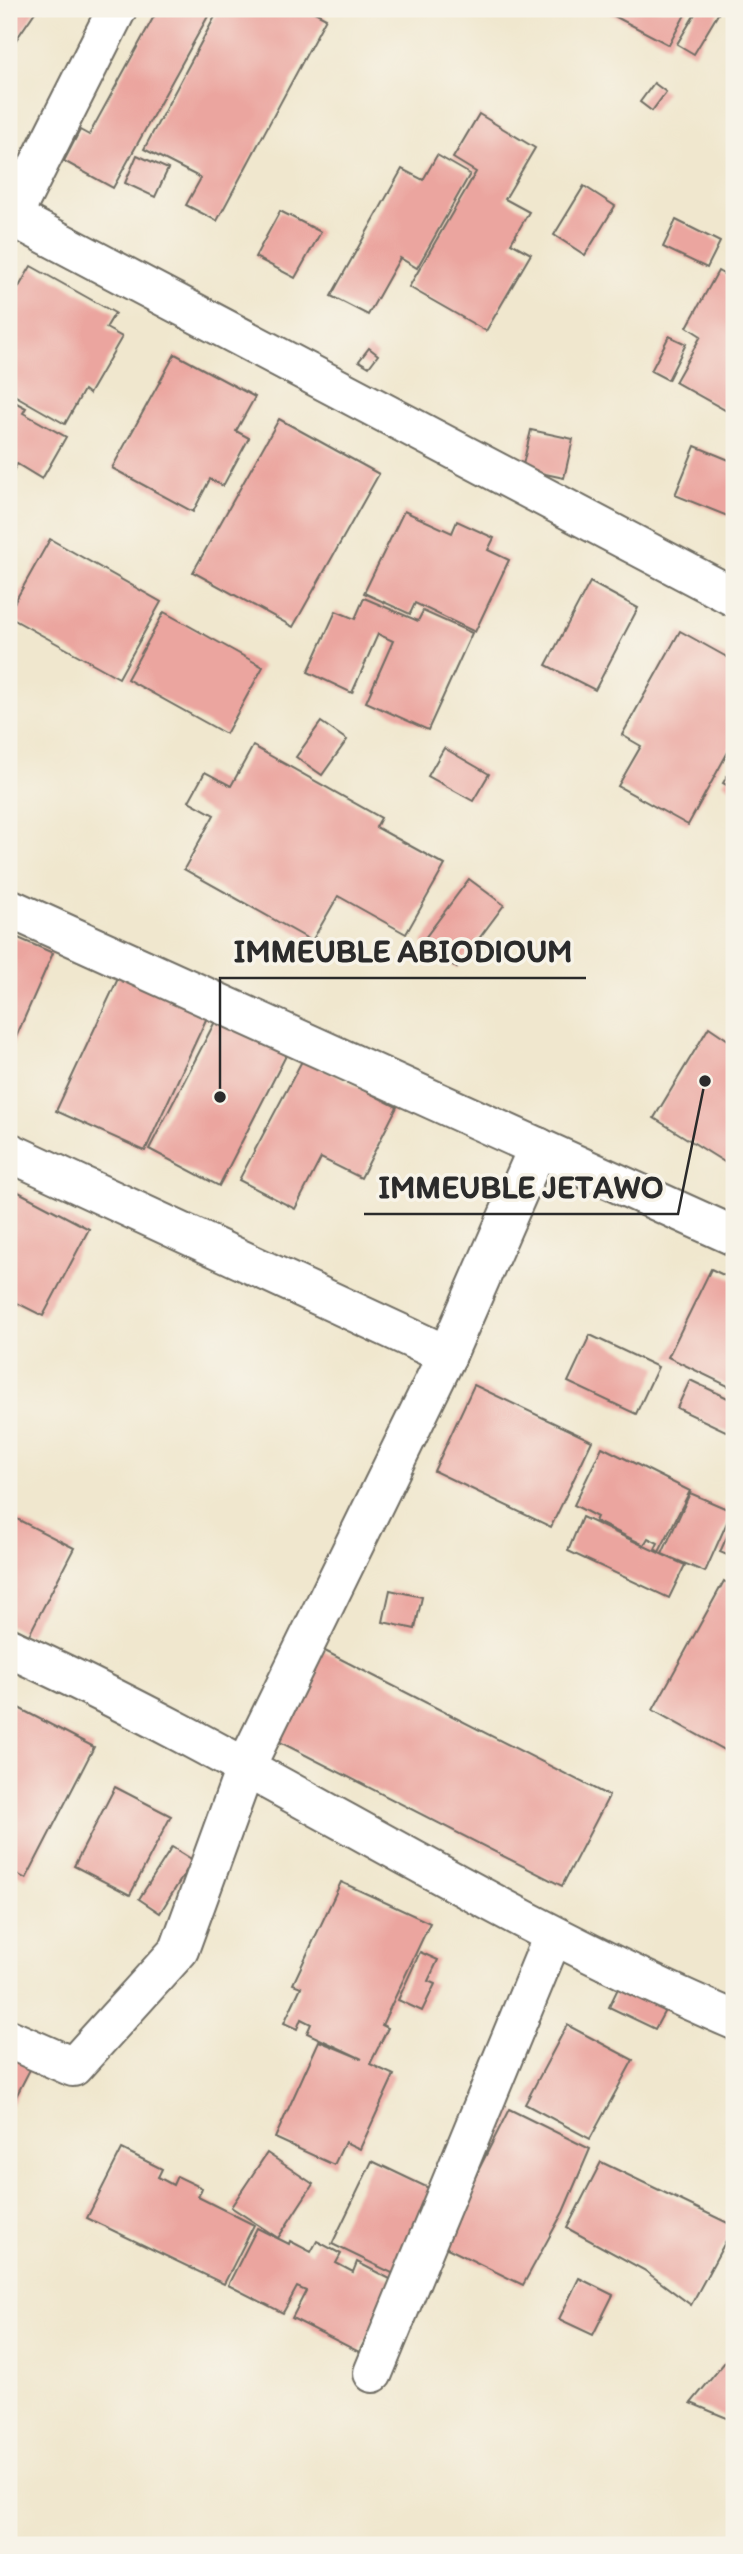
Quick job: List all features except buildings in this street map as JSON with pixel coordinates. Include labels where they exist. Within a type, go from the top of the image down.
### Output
[{"type":"street","points":[[117,9],[10,218],[734,597]]},
{"type":"street","points":[[9,908],[538,1147],[732,1229]]},
{"type":"street","points":[[9,2039],[73,2067],[179,1950],[246,1766],[447,1355],[538,1147]]},
{"type":"street","points":[[9,1152],[447,1355]]},
{"type":"street","points":[[9,1648],[96,1687],[246,1766],[553,1936],[734,2020]]},
{"type":"street","points":[[373,2373],[553,1936]]},
{"type":"place","name":"IMMEUBLE JETAWO","points":[[705,1081]]},
{"type":"place","name":"IMMEUBLE ABIODIOUM","points":[[220,1097]]}]
